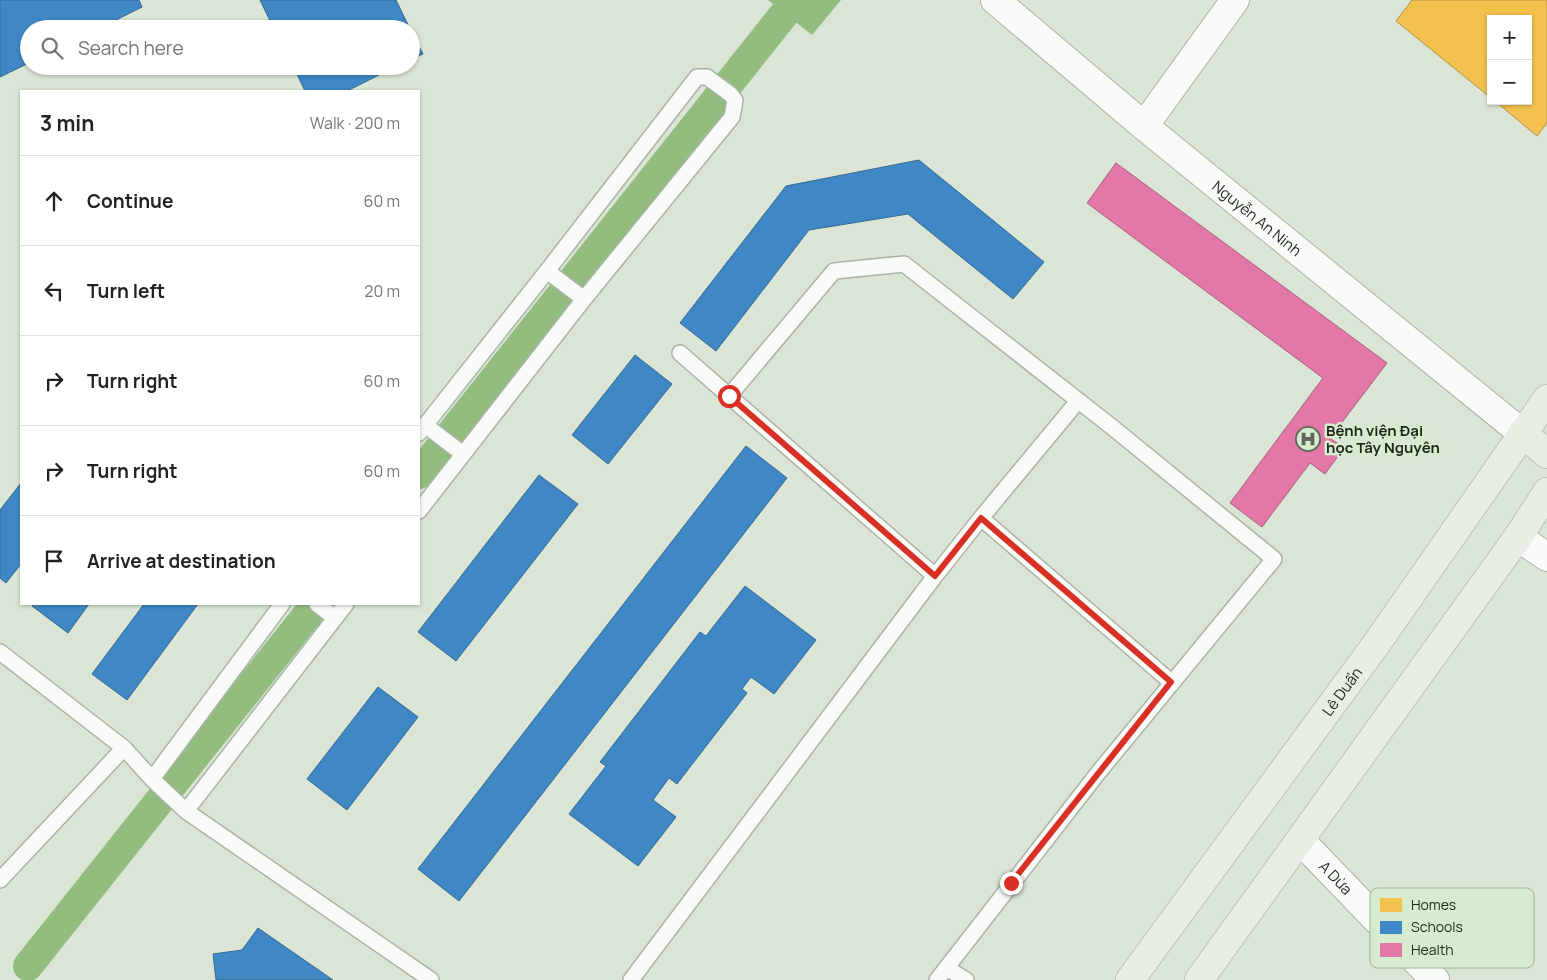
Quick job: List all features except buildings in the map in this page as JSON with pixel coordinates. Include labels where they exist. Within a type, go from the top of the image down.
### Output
[{"type":"main road","name":"Lê Duẩn","points":[[1130,980],[1378,643],[1547,399]]},
{"type":"main road","points":[[1522,433],[1547,454]]},
{"type":"main road","points":[[1199,980],[1518,537],[1547,492]]},
{"type":"street","name":"Nguyễn An Ninh","points":[[995,0],[1144,126],[1522,433]]},
{"type":"street","points":[[1144,126],[1235,0]]},
{"type":"street","points":[[1518,537],[1547,557]]},
{"type":"street","name":"A Dừa","points":[[1300,840],[1370,913]]},
{"type":"street","name":"A Dừa","points":[[1423,968],[1435,980]]},
{"type":"lane","points":[[420,509],[459,450],[579,295],[732,117],[735,100],[707,77],[697,77],[551,273],[426,429],[459,450]]},
{"type":"lane","points":[[729,396],[834,271],[904,264],[1274,559],[1171,682],[1011,883],[937,980]]},
{"type":"lane","points":[[551,273],[579,295]]},
{"type":"lane","points":[[680,353],[935,576]]},
{"type":"lane","points":[[631,980],[935,576],[1078,401]]},
{"type":"lane","points":[[981,518],[1171,682]]},
{"type":"lane","points":[[155,781],[281,605]]},
{"type":"lane","points":[[182,807],[326,611],[343,605]]},
{"type":"lane","points":[[0,652],[124,748],[182,807],[431,980]]},
{"type":"lane","points":[[0,880],[124,748]]},
{"type":"lane","points":[[947,968],[966,980]]},
{"type":"shaded area","points":[[768,0],[841,0],[812,35]]},
{"type":"waterway","points":[[420,473],[785,13]]},
{"type":"waterway","points":[[28,966],[315,605]]},
{"type":"place","name":"Bệnh viện Đại học Tây Nguyên","points":[[1308,439]]},
{"type":"route","points":[[729,396],[935,576],[981,518],[1171,682],[1011,883]]}]
